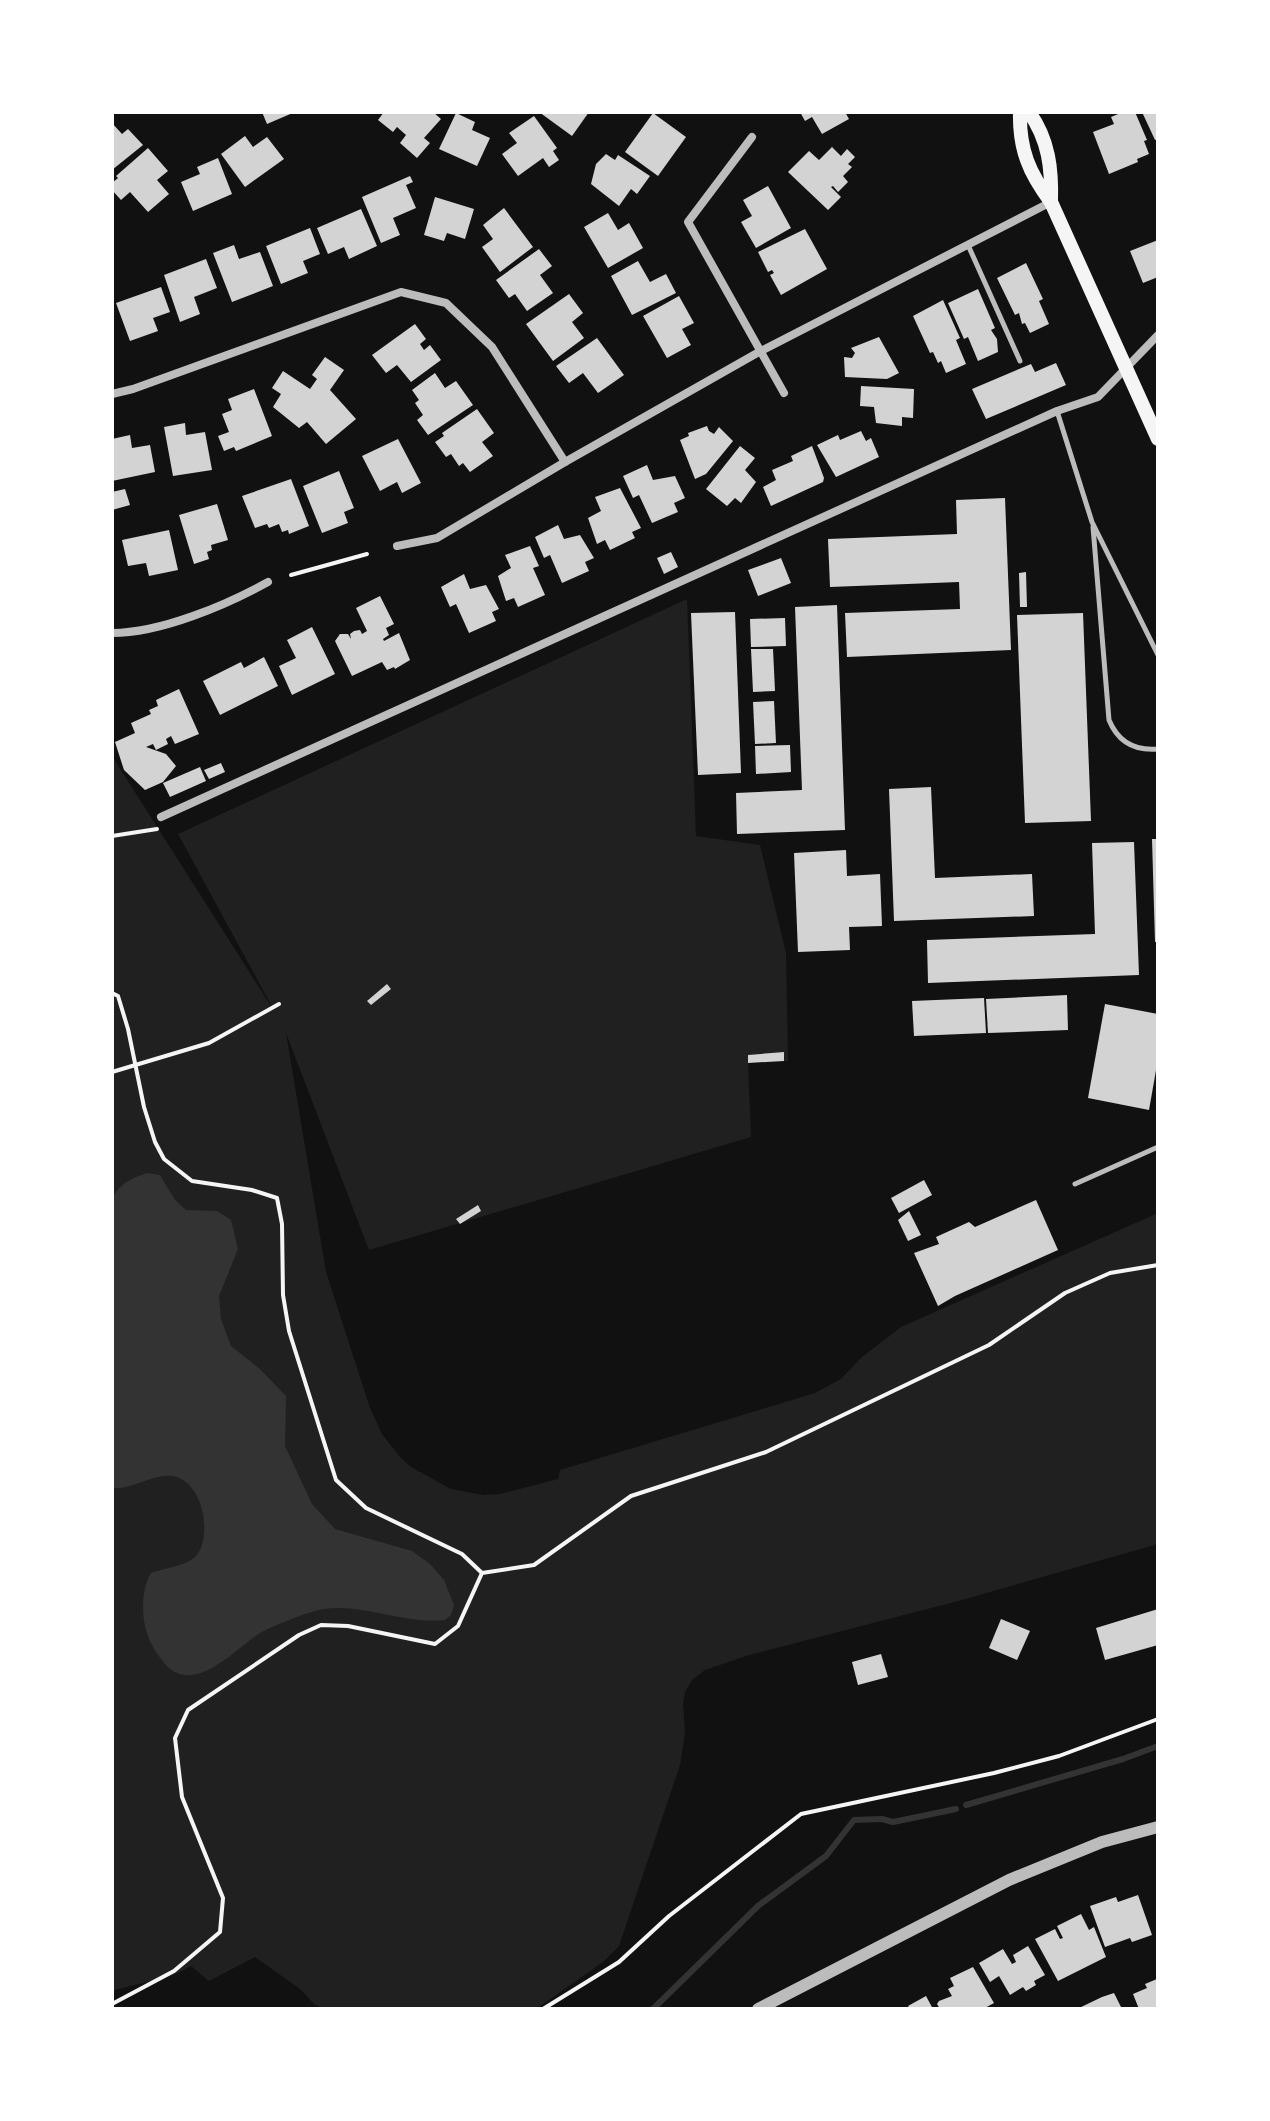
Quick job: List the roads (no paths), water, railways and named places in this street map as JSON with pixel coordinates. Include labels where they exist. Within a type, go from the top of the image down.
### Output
[{"type":"main road","points":[[1020,112],[1019,134],[1032,176],[1051,202],[1158,439]]},
{"type":"main road","points":[[1029,112],[1038,125],[1052,169],[1051,202]]},
{"type":"street","points":[[752,137],[688,222],[784,393]]},
{"type":"street","points":[[397,546],[437,538],[759,352],[1051,202]]},
{"type":"street","points":[[112,394],[401,292],[446,303],[492,347],[565,462]]},
{"type":"street","points":[[161,817],[1057,411],[1098,397],[1158,335]]},
{"type":"street","points":[[112,633],[135,633],[232,602],[268,582]]},
{"type":"street","points":[[758,2009],[1009,1880],[1102,1842],[1158,1827]]},
{"type":"lane","points":[[968,245],[1020,361]]},
{"type":"lane","points":[[1057,411],[1092,522],[1158,655]]},
{"type":"lane","points":[[1092,522],[1109,720],[1123,742],[1144,750],[1158,749]]},
{"type":"lane","points":[[1075,1184],[1158,1147]]},
{"type":"waterway","points":[[966,1805],[1158,1746]]},
{"type":"waterway","points":[[653,2009],[758,1906],[826,1856],[854,1820],[882,1819],[893,1822],[956,1809]]}]
